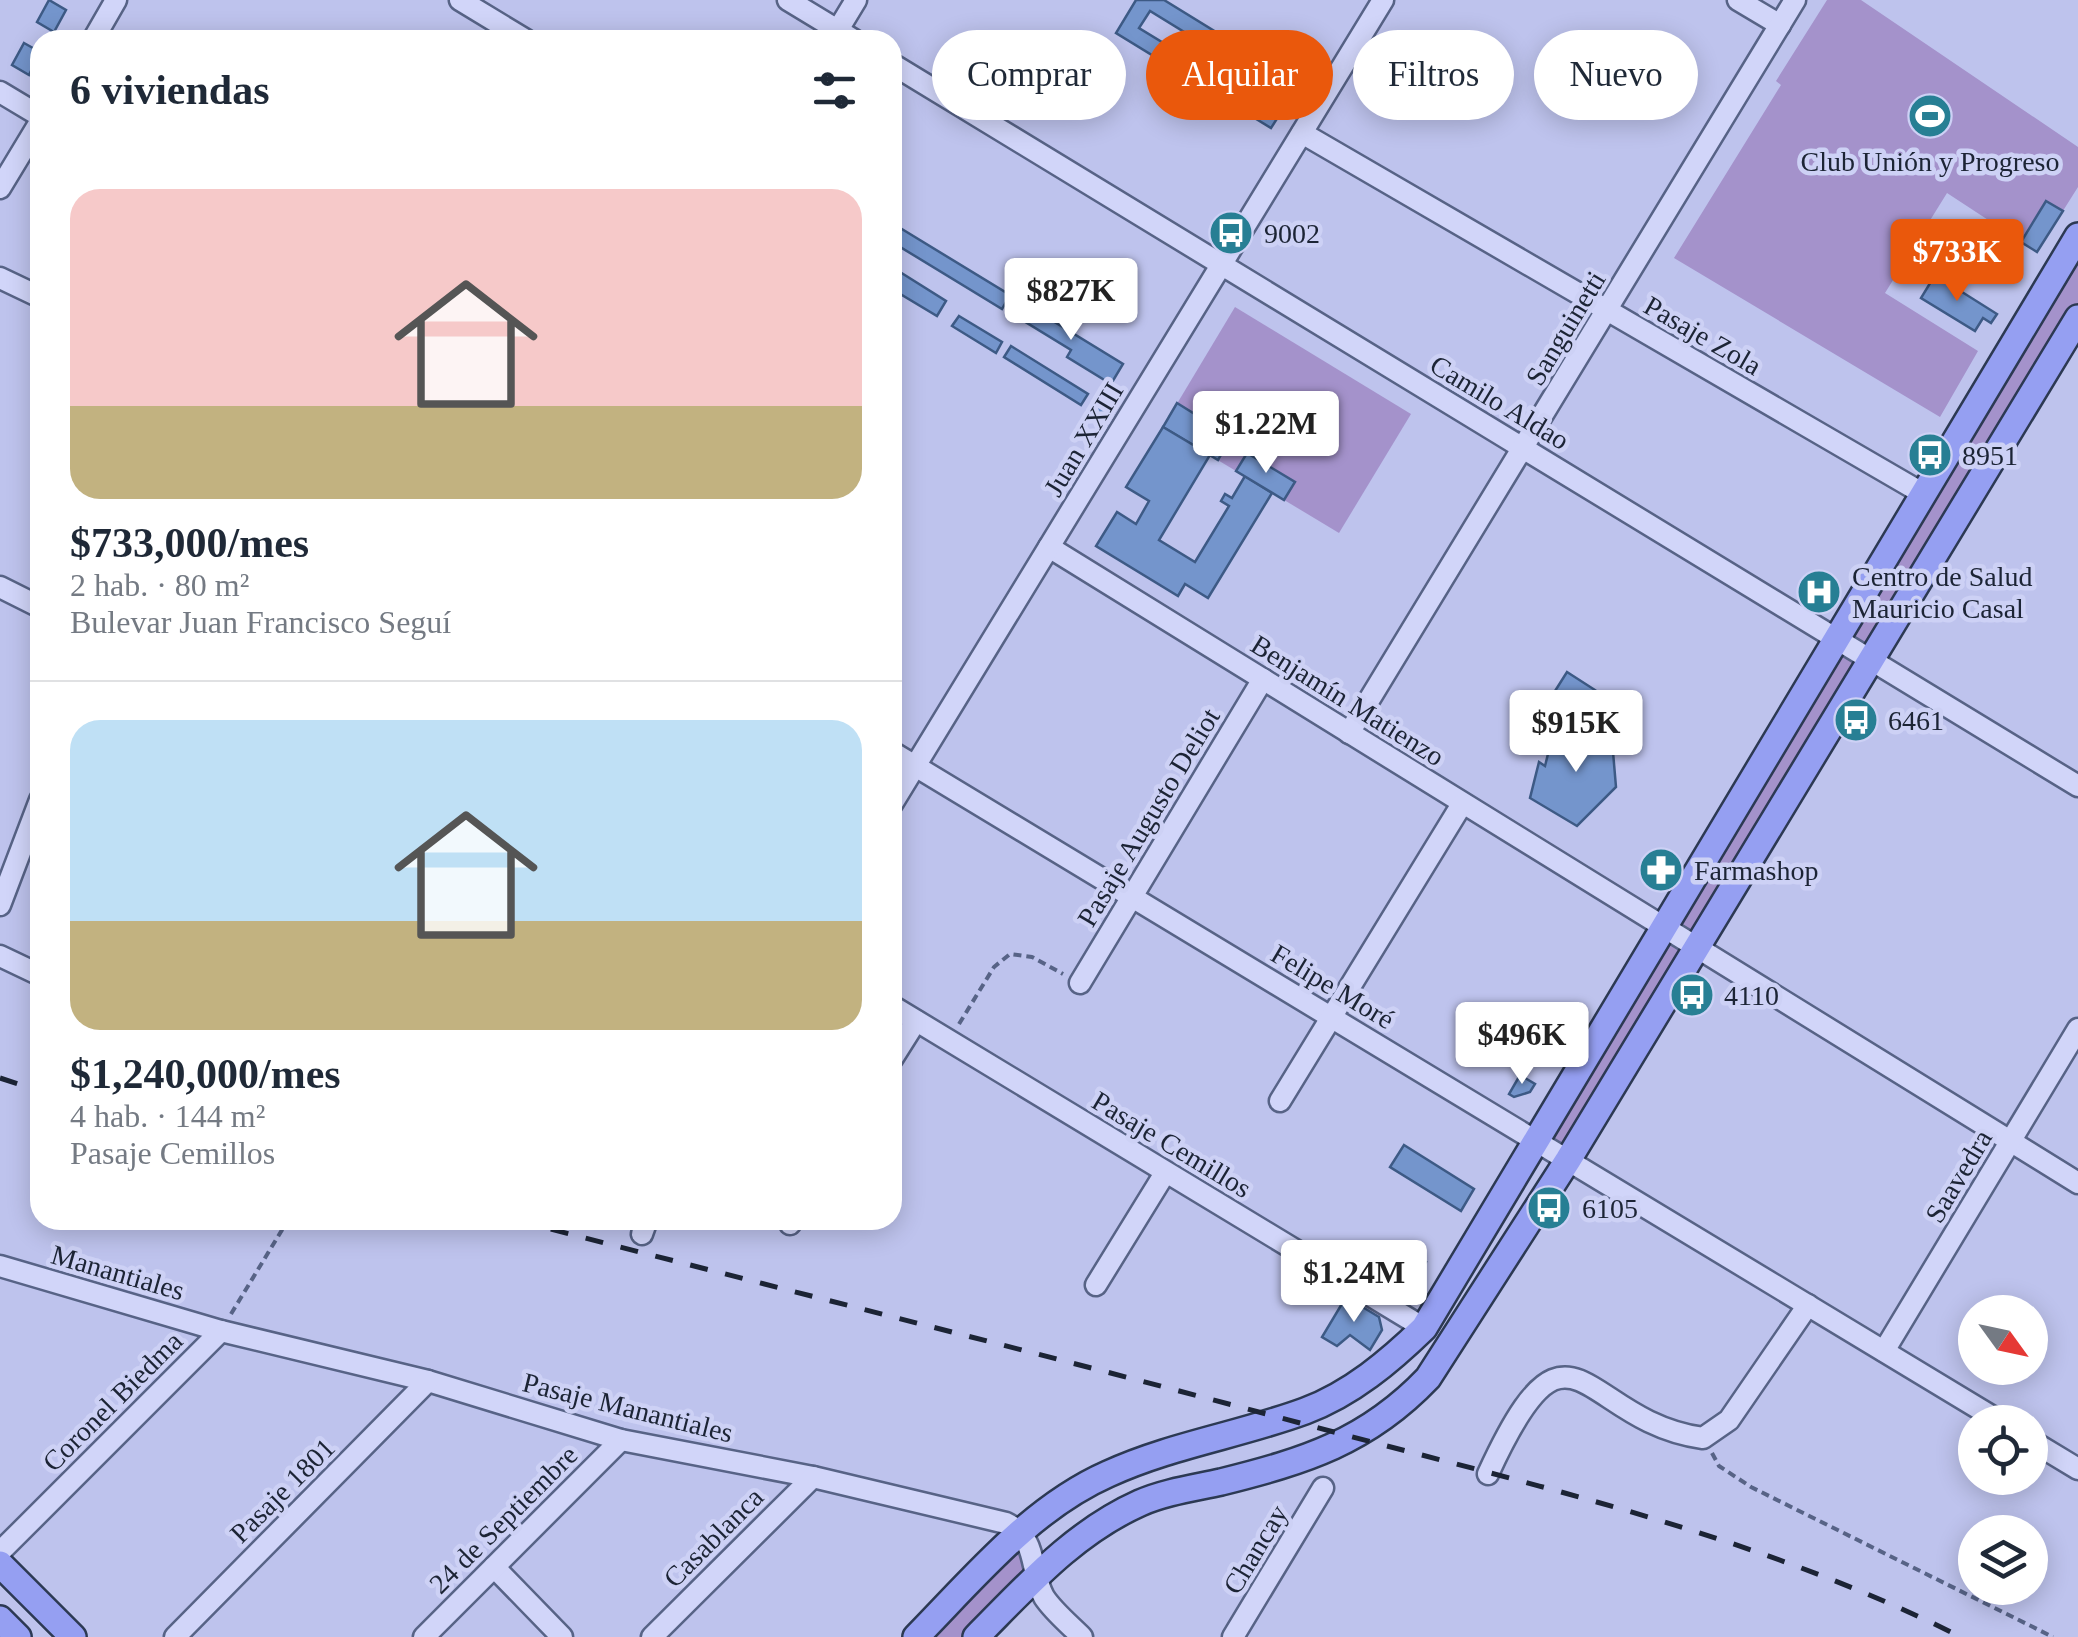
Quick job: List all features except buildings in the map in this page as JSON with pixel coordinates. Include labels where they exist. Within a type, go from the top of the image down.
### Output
[{"type":"main road","points":[[916,1637],[1046,1510],[1105,1475],[1171,1450],[1308,1410],[1370,1375],[1424,1328],[2078,236]]},
{"type":"main road","points":[[976,1637],[1038,1575],[1095,1527],[1144,1501],[1318,1454],[1379,1424],[1428,1378],[1449,1352],[1568,1160],[2078,318]]},
{"type":"main road","points":[[0,1564],[73,1637]]},
{"type":"main road","points":[[0,1619],[18,1637]]},
{"type":"street","points":[[101,30],[116,0]]},
{"type":"street","points":[[460,0],[510,30]]},
{"type":"street","points":[[788,0],[831,30]]},
{"type":"street","points":[[844,30],[856,0]]},
{"type":"street","name":"Juan XXIII","points":[[902,788],[1383,0]]},
{"type":"street","points":[[1738,0],[1780,25]]},
{"type":"street","name":"Sanguinetti","points":[[1348,733],[1795,0]]},
{"type":"street","name":"Camilo Aldao","points":[[902,70],[2078,786]]},
{"type":"street","points":[[0,92],[30,112]]},
{"type":"street","name":"Pasaje Zola","points":[[1302,133],[1922,493]]},
{"type":"street","points":[[0,188],[30,136]]},
{"type":"street","points":[[0,278],[30,292]]},
{"type":"street","name":"Benjamín Matienzo","points":[[1050,547],[1663,930],[2078,1183]]},
{"type":"street","points":[[0,587],[30,602]]},
{"type":"street","name":"Pasaje Augusto Deliot","points":[[1080,983],[1263,679]]},
{"type":"street","name":"Felipe Moré","points":[[902,758],[1974,1405]]},
{"type":"street","points":[[1280,1101],[1462,804]]},
{"type":"street","points":[[0,905],[30,829]]},
{"type":"street","points":[[0,956],[30,970]]},
{"type":"street","name":"Pasaje Cemillos","points":[[902,1012],[1424,1328]]},
{"type":"street","points":[[902,1043],[916,1021]]},
{"type":"street","name":"Saavedra","points":[[1884,1351],[2078,1028]]},
{"type":"street","points":[[1096,1285],[1165,1173]]},
{"type":"street","name":"Manantiales","points":[[0,1266],[221,1331]]},
{"type":"street","points":[[1488,1474],[1506,1435],[1532,1398],[1551,1378],[1564,1374],[1578,1376],[1633,1417],[1677,1434],[1703,1438],[1730,1420],[1808,1306]]},
{"type":"street","name":"Pasaje Manantiales","points":[[221,1331],[428,1382],[622,1440],[813,1477],[1006,1523],[1021,1532]]},
{"type":"street","name":"Coronel Biedma","points":[[0,1552],[221,1331]]},
{"type":"street","name":"Pasaje 1801","points":[[176,1637],[428,1382]]},
{"type":"street","name":"24 de Septiembre","points":[[424,1637],[622,1440]]},
{"type":"street","points":[[2048,1451],[2078,1469]]},
{"type":"street","name":"Casablanca","points":[[652,1637],[813,1477]]},
{"type":"street","name":"Chancay","points":[[1233,1637],[1323,1488]]},
{"type":"street","points":[[1021,1532],[1045,1599],[1082,1637]]},
{"type":"street","points":[[494,1568],[562,1637]]},
{"type":"path","points":[[948,1040],[994,967],[1010,954],[1032,957],[1080,983]]},
{"type":"path","points":[[221,1331],[282,1230]]},
{"type":"path","points":[[1703,1438],[1719,1466],[1751,1487],[2052,1637]]},
{"type":"shaded area","points":[[1827,0],[1861,0],[2078,147],[2078,187],[2037,252],[1947,193],[1885,293],[1978,351],[1940,417],[1674,258],[1781,85],[1776,81]]},
{"type":"shaded area","points":[[2078,236],[2078,318],[1568,1160],[1537,1140]]},
{"type":"shaded area","points":[[1235,307],[1411,414],[1339,533],[1163,427]]},
{"type":"shaded area","points":[[1021,1532],[1034,1559],[976,1637],[916,1637]]},
{"type":"railway","points":[[0,1078],[30,1088]]},
{"type":"railway","points":[[555,1230],[1636,1514],[1802,1568],[1961,1637]]},
{"type":"place","name":"Club Unión y Progreso","points":[[1930,116]]},
{"type":"place","name":"9002","points":[[1231,233]]},
{"type":"place","name":"8951","points":[[1930,455]]},
{"type":"place","name":"Centro de Salud Mauricio Casal","points":[[1819,592]]},
{"type":"place","name":"6461","points":[[1856,720]]},
{"type":"place","name":"Farmashop","points":[[1661,870]]},
{"type":"place","name":"4110","points":[[1692,995]]},
{"type":"place","name":"6105","points":[[1549,1208]]}]
